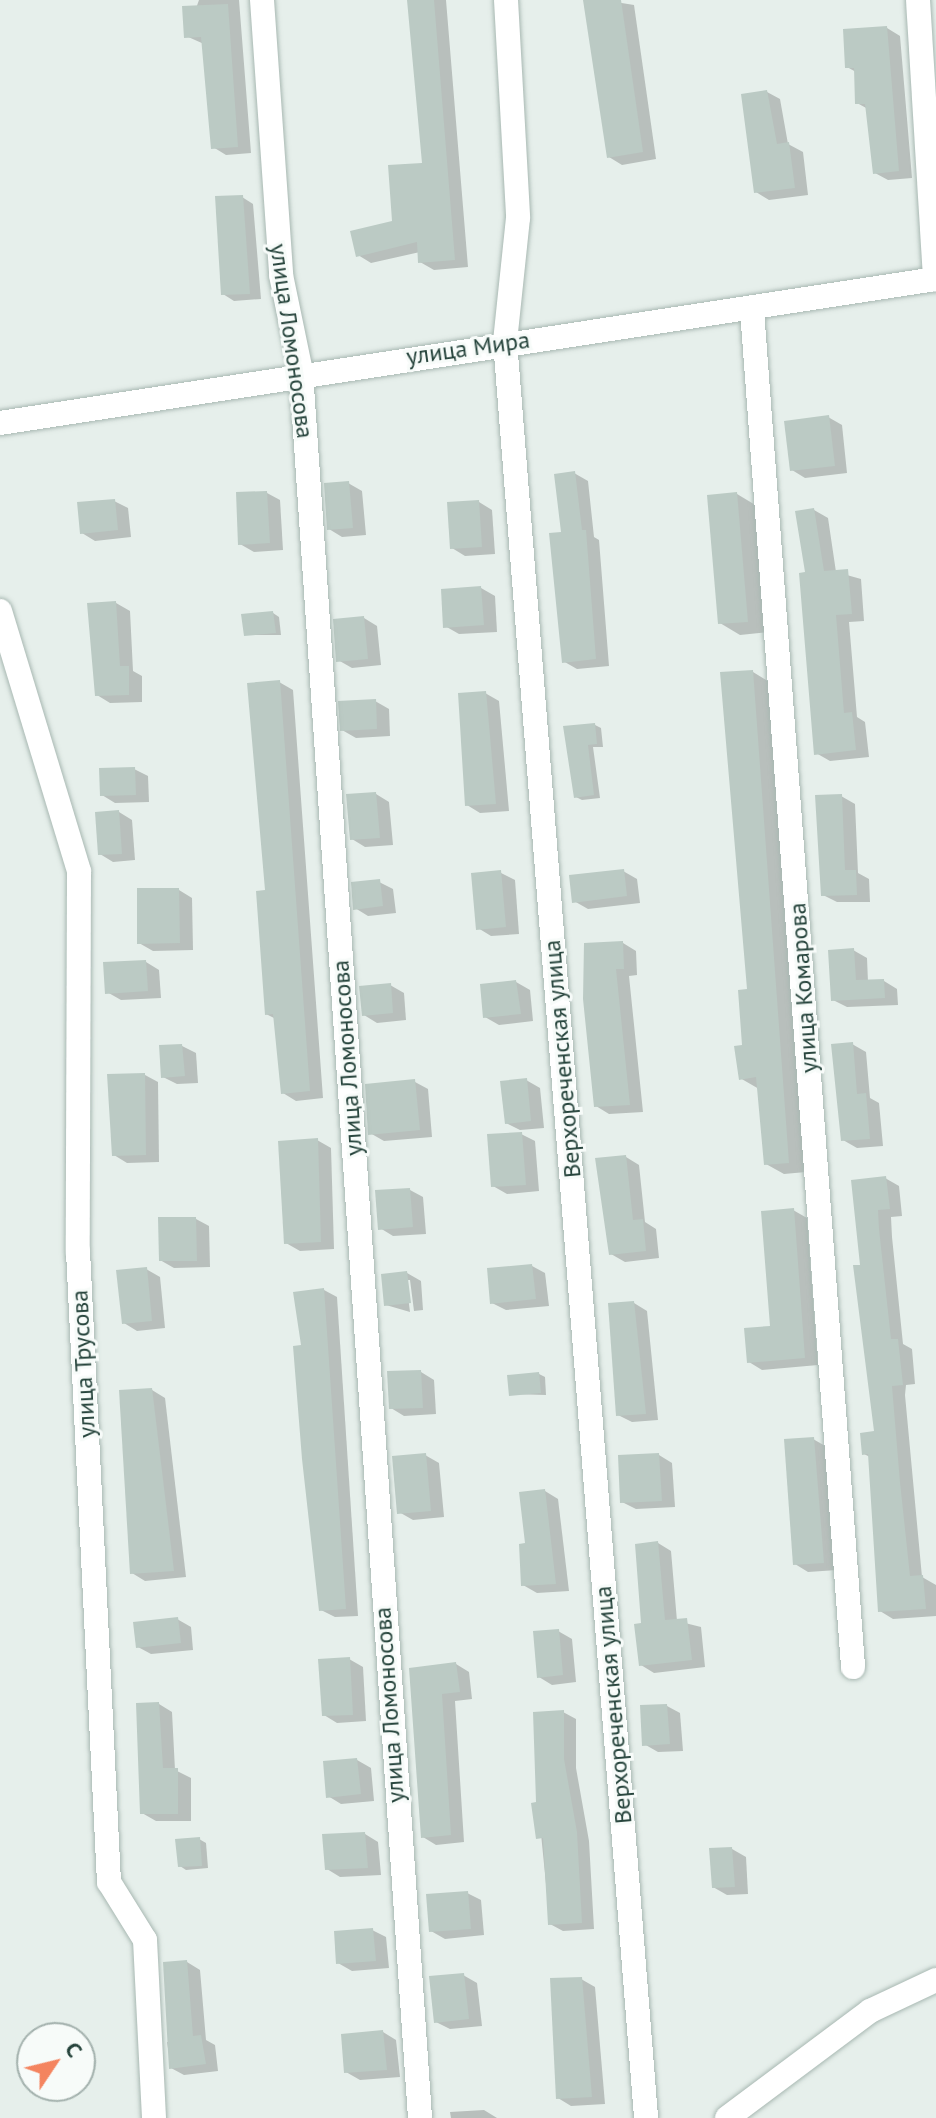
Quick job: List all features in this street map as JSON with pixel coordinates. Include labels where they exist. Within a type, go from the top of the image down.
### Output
[{"type":"street","name":"улица Ломоносова","points":[[262,0],[281,275],[301,372],[420,2118]]},
{"type":"street","name":"Верхореченская улица","points":[[506,0],[518,218],[505,341],[646,2118]]},
{"type":"street","points":[[918,0],[935,279]]},
{"type":"street","name":"улица Мира","points":[[0,423],[301,372],[505,341],[752,310],[935,279]]},
{"type":"street","name":"улица Комарова","points":[[752,310],[853,1667]]},
{"type":"street","name":"улица Трусова","points":[[0,611],[79,871],[78,1251],[109,1882],[145,1940],[154,2118]]},
{"type":"street","points":[[727,2118],[870,2011],[936,1980]]},
{"type":"building","points":[[407,0],[434,0],[455,260],[418,263],[417,242],[356,257],[350,231],[392,221],[388,165],[422,163]]},
{"type":"building","points":[[583,0],[621,0],[643,152],[607,158]]},
{"type":"building","points":[[228,4],[238,147],[211,149],[201,37],[184,38],[182,6]]},
{"type":"building","points":[[887,26],[899,171],[873,174],[865,104],[855,104],[854,68],[845,68],[843,29]]},
{"type":"building","points":[[767,90],[777,144],[789,142],[795,188],[754,193],[741,94]]},
{"type":"building","points":[[243,195],[250,294],[221,295],[215,196]]},
{"type":"building","points":[[829,415],[835,466],[790,471],[784,421]]},
{"type":"building","points":[[575,471],[582,530],[586,530],[596,659],[562,663],[549,533],[561,532],[554,474]]},
{"type":"building","points":[[349,481],[353,528],[327,530],[324,483]]},
{"type":"building","points":[[267,491],[270,543],[238,545],[236,492]]},
{"type":"building","points":[[737,492],[748,622],[718,624],[707,495]]},
{"type":"building","points":[[115,499],[118,530],[80,534],[77,502]]},
{"type":"building","points":[[479,500],[482,547],[450,549],[447,502]]},
{"type":"building","points":[[814,508],[824,571],[848,569],[852,614],[836,615],[844,713],[852,712],[856,750],[814,755],[799,573],[805,572],[795,511]]},
{"type":"building","points":[[481,586],[484,625],[443,628],[441,589]]},
{"type":"building","points":[[116,601],[120,666],[129,666],[129,695],[95,696],[87,603]]},
{"type":"building","points":[[273,611],[276,633],[244,636],[241,614]]},
{"type":"building","points":[[364,616],[368,659],[336,662],[333,619]]},
{"type":"building","points":[[753,670],[789,1163],[764,1165],[756,1077],[739,1080],[734,1046],[742,1045],[738,990],[747,989],[720,672]]},
{"type":"building","points":[[280,680],[310,1091],[281,1094],[273,1014],[265,1015],[256,891],[265,890],[247,683]]},
{"type":"building","points":[[486,691],[496,804],[465,806],[458,693]]},
{"type":"building","points":[[376,699],[377,729],[340,731],[338,701]]},
{"type":"building","points":[[595,723],[597,744],[588,745],[594,795],[574,798],[563,726]]},
{"type":"building","points":[[135,767],[136,795],[100,796],[99,768]]},
{"type":"building","points":[[376,792],[380,838],[350,840],[346,794]]},
{"type":"building","points":[[842,794],[845,870],[856,870],[857,895],[821,896],[815,795]]},
{"type":"building","points":[[119,810],[122,854],[98,855],[95,812]]},
{"type":"building","points":[[624,869],[627,896],[572,903],[569,875]]},
{"type":"building","points":[[501,870],[506,927],[476,930],[471,873]]},
{"type":"building","points":[[380,879],[383,906],[353,910],[351,882]]},
{"type":"building","points":[[137,888],[179,888],[180,943],[137,944]]},
{"type":"building","points":[[623,941],[624,969],[616,969],[630,1105],[594,1107],[583,999],[584,943]]},
{"type":"building","points":[[854,948],[856,980],[884,979],[885,998],[831,1001],[828,950]]},
{"type":"building","points":[[146,960],[148,991],[105,994],[103,962]]},
{"type":"building","points":[[516,980],[521,1014],[483,1018],[480,984]]},
{"type":"building","points":[[391,983],[393,1013],[362,1016],[359,986]]},
{"type":"building","points":[[853,1042],[857,1094],[866,1093],[870,1139],[841,1141],[831,1044]]},
{"type":"building","points":[[182,1044],[185,1076],[161,1078],[159,1045]]},
{"type":"building","points":[[145,1073],[146,1155],[112,1156],[107,1074]]},
{"type":"building","points":[[527,1078],[531,1121],[505,1124],[500,1081]]},
{"type":"building","points":[[415,1079],[420,1130],[368,1135],[365,1084]]},
{"type":"building","points":[[522,1132],[526,1185],[491,1187],[487,1134]]},
{"type":"building","points":[[318,1138],[321,1242],[284,1244],[278,1141]]},
{"type":"building","points":[[626,1155],[633,1220],[643,1219],[646,1251],[609,1255],[595,1158]]},
{"type":"building","points":[[886,1176],[890,1209],[878,1210],[891,1339],[898,1339],[903,1385],[892,1386],[900,1482],[910,1576],[923,1575],[926,1609],[878,1612],[868,1454],[862,1455],[860,1433],[874,1431],[853,1265],[860,1265],[851,1180]]},
{"type":"building","points":[[410,1188],[413,1227],[378,1230],[375,1190]]},
{"type":"building","points":[[794,1208],[805,1358],[747,1363],[744,1328],[770,1326],[761,1211]]},
{"type":"building","points":[[158,1217],[196,1217],[197,1261],[159,1261]]},
{"type":"building","points":[[532,1264],[536,1299],[490,1304],[487,1268]]},
{"type":"building","points":[[147,1267],[152,1321],[122,1324],[116,1270]]},
{"type":"building","points":[[407,1271],[411,1303],[384,1306],[381,1274]]},
{"type":"building","points":[[324,1288],[346,1609],[319,1611],[302,1459],[293,1346],[301,1345],[293,1292]]},
{"type":"building","points":[[634,1301],[646,1414],[616,1416],[608,1303]]},
{"type":"building","points":[[421,1370],[423,1408],[389,1409],[387,1371]]},
{"type":"building","points":[[539,1372],[541,1393],[509,1396],[507,1375]]},
{"type":"building","points":[[152,1388],[174,1571],[130,1574],[119,1390]]},
{"type":"building","points":[[814,1437],[824,1563],[793,1565],[784,1439]]},
{"type":"building","points":[[426,1453],[431,1511],[397,1514],[392,1456]]},
{"type":"building","points":[[659,1453],[662,1501],[620,1503],[618,1455]]},
{"type":"building","points":[[545,1489],[556,1584],[521,1586],[519,1544],[525,1543],[519,1492]]},
{"type":"building","points":[[658,1541],[665,1620],[687,1618],[692,1660],[639,1666],[634,1624],[641,1623],[635,1544]]},
{"type":"building","points":[[178,1617],[181,1643],[136,1648],[133,1622]]},
{"type":"building","points":[[559,1629],[563,1675],[537,1678],[533,1631]]},
{"type":"building","points":[[350,1657],[353,1715],[322,1716],[318,1659]]},
{"type":"building","points":[[456,1662],[460,1692],[442,1694],[451,1835],[421,1838],[409,1668]]},
{"type":"building","points":[[159,1702],[163,1768],[178,1768],[178,1814],[140,1814],[136,1703]]},
{"type":"building","points":[[667,1704],[670,1744],[642,1746],[640,1705]]},
{"type":"building","points":[[564,1710],[564,1759],[577,1832],[582,1923],[548,1925],[543,1838],[536,1839],[531,1803],[536,1802],[533,1712]]},
{"type":"building","points":[[357,1758],[361,1794],[326,1798],[323,1761]]},
{"type":"building","points":[[365,1832],[368,1868],[325,1870],[322,1834]]},
{"type":"building","points":[[200,1837],[202,1866],[178,1867],[175,1839]]},
{"type":"building","points":[[732,1847],[735,1887],[712,1888],[709,1848]]},
{"type":"building","points":[[468,1891],[471,1929],[429,1932],[426,1894]]},
{"type":"building","points":[[373,1928],[376,1961],[336,1964],[334,1931]]},
{"type":"building","points":[[187,1960],[193,2036],[201,2035],[206,2064],[169,2069],[163,1962]]},
{"type":"building","points":[[464,1973],[469,2019],[434,2023],[429,1976]]},
{"type":"building","points":[[582,1977],[592,2097],[556,2099],[550,1978]]},
{"type":"building","points":[[383,2030],[387,2070],[344,2073],[341,2034]]}]
